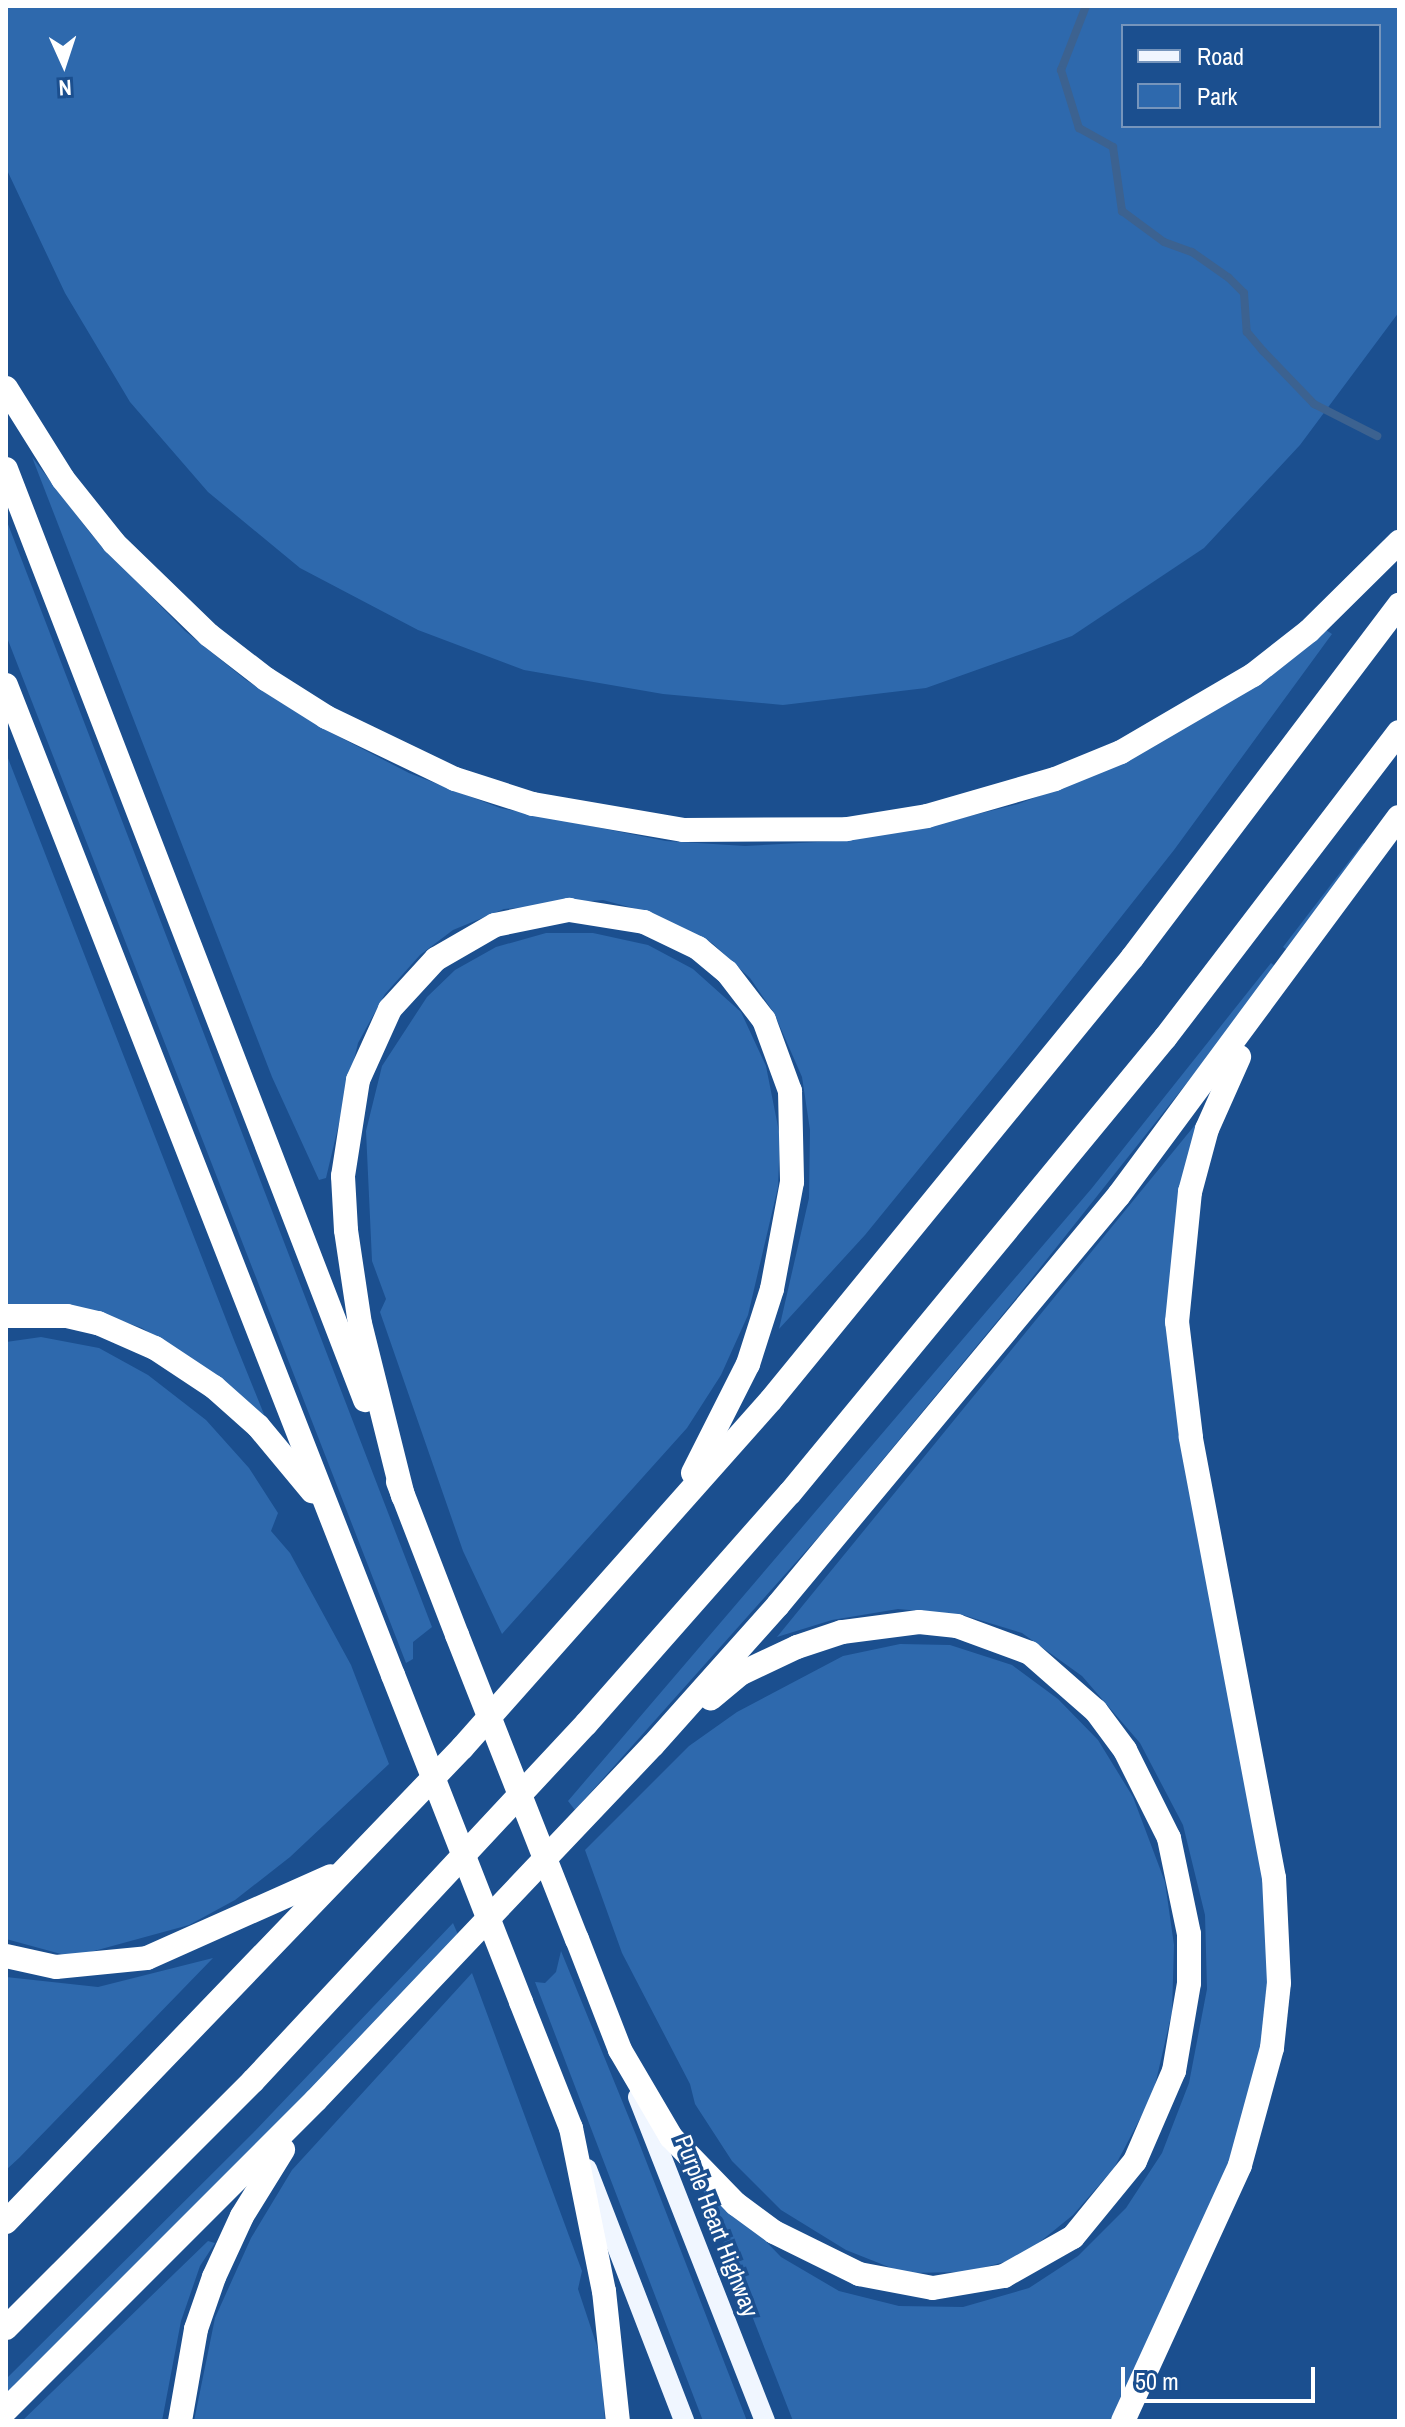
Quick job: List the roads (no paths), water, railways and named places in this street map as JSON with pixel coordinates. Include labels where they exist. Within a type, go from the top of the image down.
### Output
[{"type":"highway","points":[[6,388],[63,479],[114,543],[198,626],[266,679],[326,717],[455,779],[547,807],[683,830],[847,829],[927,816],[1055,779],[1133,746],[1253,675],[1309,631],[1399,542]]},
{"type":"highway","points":[[6,469],[620,2050],[671,2137],[702,2173],[774,2232],[830,2262],[901,2286],[960,2286],[1004,2276],[1040,2259],[1102,2208],[1157,2117],[1174,2071],[1188,1996],[1189,1934],[1182,1885],[1150,1792],[1125,1750],[1061,1676],[995,1636],[919,1622],[842,1632],[797,1647],[740,1674],[653,1745]]},
{"type":"highway","points":[[6,2222],[137,2092],[340,1872],[462,1748],[625,1568],[955,1180],[1132,958],[1399,605]]},
{"type":"highway","points":[[6,685],[571,2128],[604,2291],[618,2421]]},
{"type":"highway","points":[[6,2328],[253,2081],[586,1724],[790,1493],[1165,1038],[1399,732]]},
{"type":"highway","points":[[6,2410],[316,2100],[653,1745],[956,1395],[1287,974],[1399,817]]},
{"type":"highway","points":[[403,1496],[360,1324],[346,1230],[348,1128],[372,1042],[414,979],[461,941],[495,925],[569,910],[644,922],[698,948],[748,995],[781,1054],[794,1121],[784,1237],[748,1364],[690,1480],[625,1568]]},
{"type":"highway","points":[[1123,2421],[1240,2165],[1272,2048],[1279,1983],[1274,1878],[1191,1437],[1177,1322],[1186,1218],[1207,1129],[1228,1076],[1287,974]]},
{"type":"highway","points":[[6,1316],[56,1315],[98,1323],[167,1355],[258,1426],[311,1490],[340,1539]]},
{"type":"highway","points":[[6,1956],[56,1967],[147,1958],[340,1872]]},
{"type":"highway","points":[[180,2421],[196,2329],[214,2277],[271,2166],[316,2100]]},
{"type":"main road","name":"Purple Heart Highway","points":[[620,2050],[765,2421]]},
{"type":"main road","points":[[571,2128],[684,2421]]},
{"type":"waterway","points":[[1086,6],[1061,70],[1079,128],[1113,147],[1122,211],[1164,242],[1192,252],[1229,278],[1244,293],[1247,332],[1263,351],[1314,404],[1377,436]]}]
